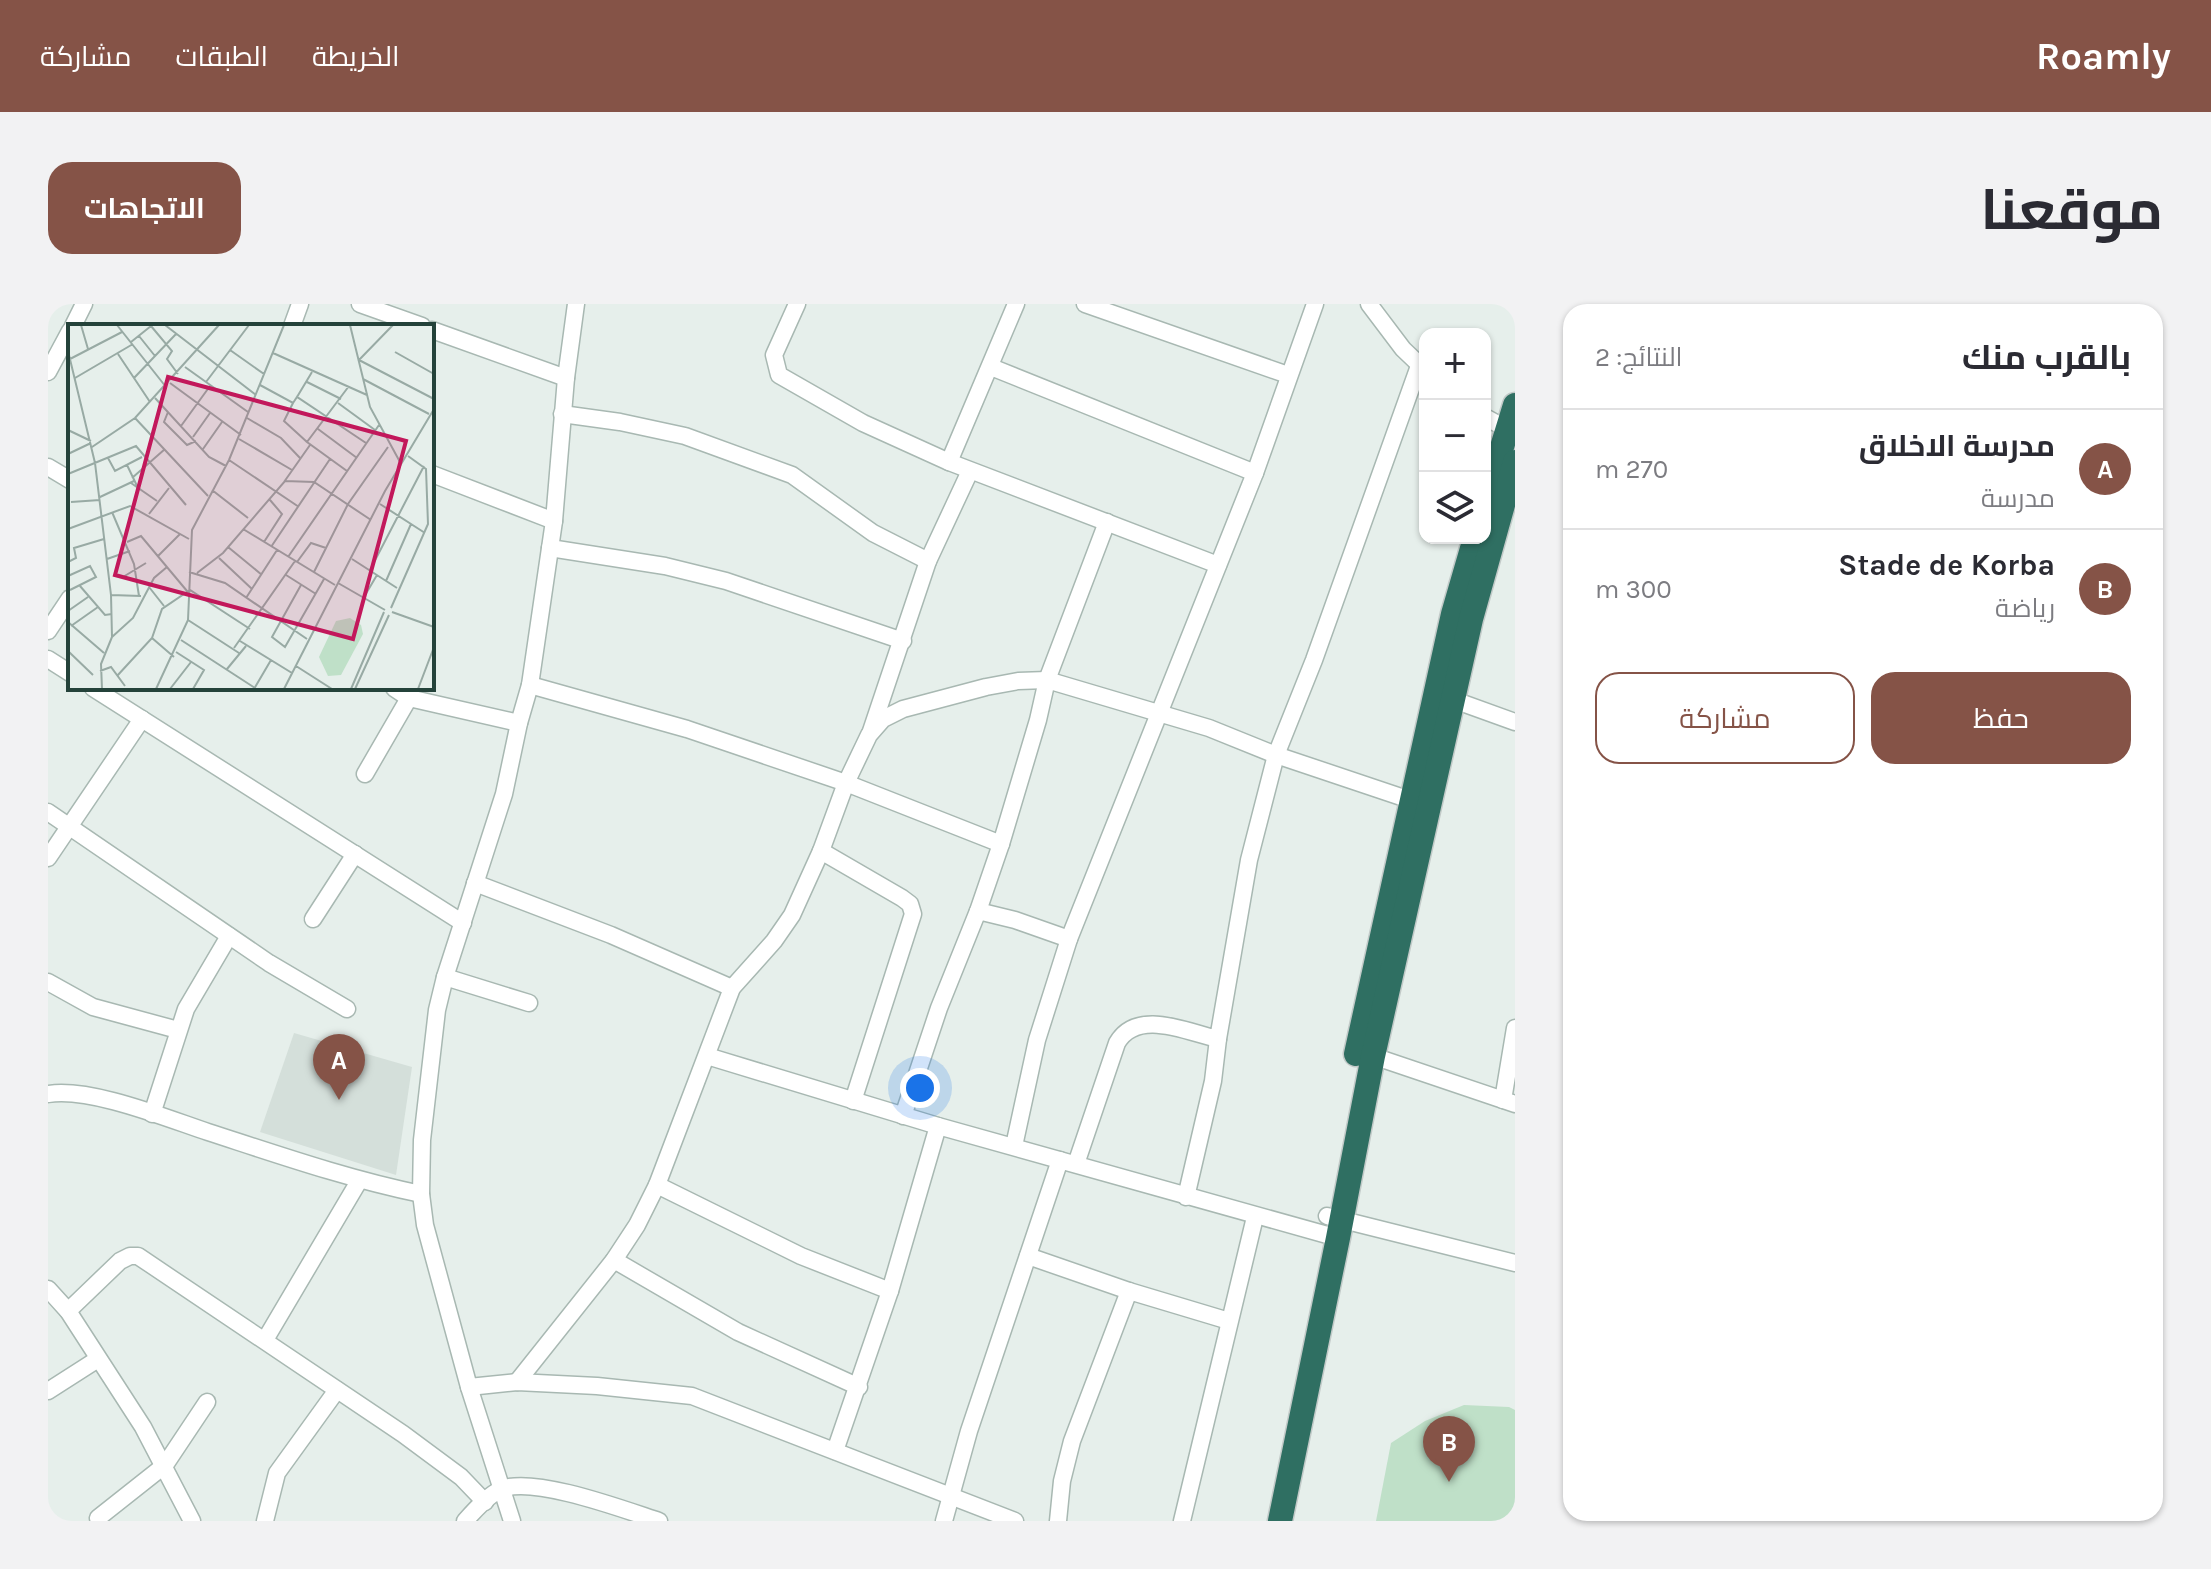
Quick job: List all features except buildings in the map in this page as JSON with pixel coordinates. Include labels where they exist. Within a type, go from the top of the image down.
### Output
[{"type":"highway","points":[[1491,486],[1511,432],[1515,405]]},
{"type":"highway","points":[[1280,1521],[1333,1227],[1358,1045],[1421,804],[1454,700],[1471,619],[1515,462]]},
{"type":"highway","points":[[1264,1521],[1373,1056],[1453,614],[1473,544]]},
{"type":"street","points":[[73,324],[84,304]]},
{"type":"street","points":[[293,324],[300,304]]},
{"type":"street","points":[[360,304],[410,324]]},
{"type":"street","points":[[512,1521],[469,1387],[425,1225],[421,1194],[422,1140],[431,1047],[445,977],[511,767],[530,685],[554,521],[562,414],[576,304]]},
{"type":"street","points":[[797,304],[774,355],[779,375],[914,449],[1218,565]]},
{"type":"street","points":[[949,462],[1016,304]]},
{"type":"street","points":[[1085,304],[1288,375]]},
{"type":"street","points":[[1014,1146],[1037,1040],[1069,939],[1255,473],[1315,304]]},
{"type":"street","points":[[1369,304],[1419,364]]},
{"type":"street","points":[[434,333],[566,378]]},
{"type":"street","points":[[50,366],[68,334]]},
{"type":"street","points":[[991,367],[1255,473]]},
{"type":"street","points":[[1186,1197],[1213,1081],[1249,860],[1276,755],[1419,376]]},
{"type":"street","points":[[562,414],[685,436],[792,475],[873,533],[928,561]]},
{"type":"street","points":[[1491,420],[1511,432]]},
{"type":"street","points":[[48,467],[68,479]]},
{"type":"street","points":[[517,1382],[614,1260],[637,1225],[657,1185],[732,988],[774,941],[792,915],[869,735],[928,561],[970,471]]},
{"type":"street","points":[[434,475],[554,521]]},
{"type":"street","points":[[903,1116],[939,1008],[1001,844],[1047,680],[1107,522]]},
{"type":"street","points":[[550,548],[665,566],[726,581],[903,641]]},
{"type":"street","points":[[48,631],[68,601]]},
{"type":"street","points":[[48,659],[68,672]]},
{"type":"street","points":[[869,735],[883,719],[903,709],[986,687],[1047,680],[1209,728],[1276,755],[1421,804]]},
{"type":"street","points":[[530,685],[687,729],[846,783],[1001,844]]},
{"type":"street","points":[[96,690],[463,923]]},
{"type":"street","points":[[397,690],[409,698],[519,723]]},
{"type":"street","points":[[365,774],[409,698]]},
{"type":"street","points":[[1454,700],[1515,722]]},
{"type":"street","points":[[48,858],[142,719]]},
{"type":"street","points":[[48,812],[269,963],[347,1009]]},
{"type":"street","points":[[821,851],[902,898],[910,904],[913,914],[853,1101]]},
{"type":"street","points":[[313,919],[355,854]]},
{"type":"street","points":[[475,883],[611,935],[732,988]]},
{"type":"street","points":[[978,911],[1069,939]]},
{"type":"street","points":[[152,1114],[178,1030],[199,983],[229,936]]},
{"type":"street","points":[[445,977],[529,1003]]},
{"type":"street","points":[[48,981],[93,1007],[178,1030]]},
{"type":"street","points":[[944,1521],[969,1431],[1028,1256],[1117,1043],[1123,1033],[1143,1023],[1218,1039]]},
{"type":"street","points":[[1373,1056],[1509,1102],[1515,1028]]},
{"type":"street","points":[[707,1056],[1255,1217],[1333,1227],[1515,1262]]},
{"type":"street","points":[[48,1094],[83,1094],[359,1181],[421,1194]]},
{"type":"street","points":[[835,1451],[890,1291],[938,1126]]},
{"type":"street","points":[[265,1340],[359,1181]]},
{"type":"street","points":[[657,1185],[801,1256],[890,1291]]},
{"type":"street","points":[[1182,1521],[1255,1217]]},
{"type":"street","points":[[68,1311],[120,1261],[138,1256],[403,1434],[449,1469],[485,1502]]},
{"type":"street","points":[[1028,1256],[1229,1321]]},
{"type":"street","points":[[614,1260],[738,1332],[859,1387]]},
{"type":"street","points":[[48,1289],[68,1311],[143,1427],[192,1521]]},
{"type":"street","points":[[1058,1521],[1062,1481],[1072,1441],[1129,1291]]},
{"type":"street","points":[[48,1391],[98,1359]]},
{"type":"street","points":[[469,1387],[517,1382],[692,1396],[1015,1521]]},
{"type":"street","points":[[265,1521],[277,1473],[337,1390]]},
{"type":"street","points":[[98,1518],[165,1465],[207,1402]]},
{"type":"street","points":[[465,1521],[502,1489],[526,1486],[601,1502],[659,1521]]},
{"type":"shaded area","points":[[294,1033],[412,1067],[396,1175],[260,1132]]},
{"type":"green space","points":[[1464,1405],[1509,1407],[1515,1410],[1515,1521],[1376,1521],[1391,1443],[1425,1421]]},
{"type":"place","name":"مدرسة الاخلاق","points":[[339,1100]]},
{"type":"place","name":"Stade de Korba","points":[[1449,1482]]}]
